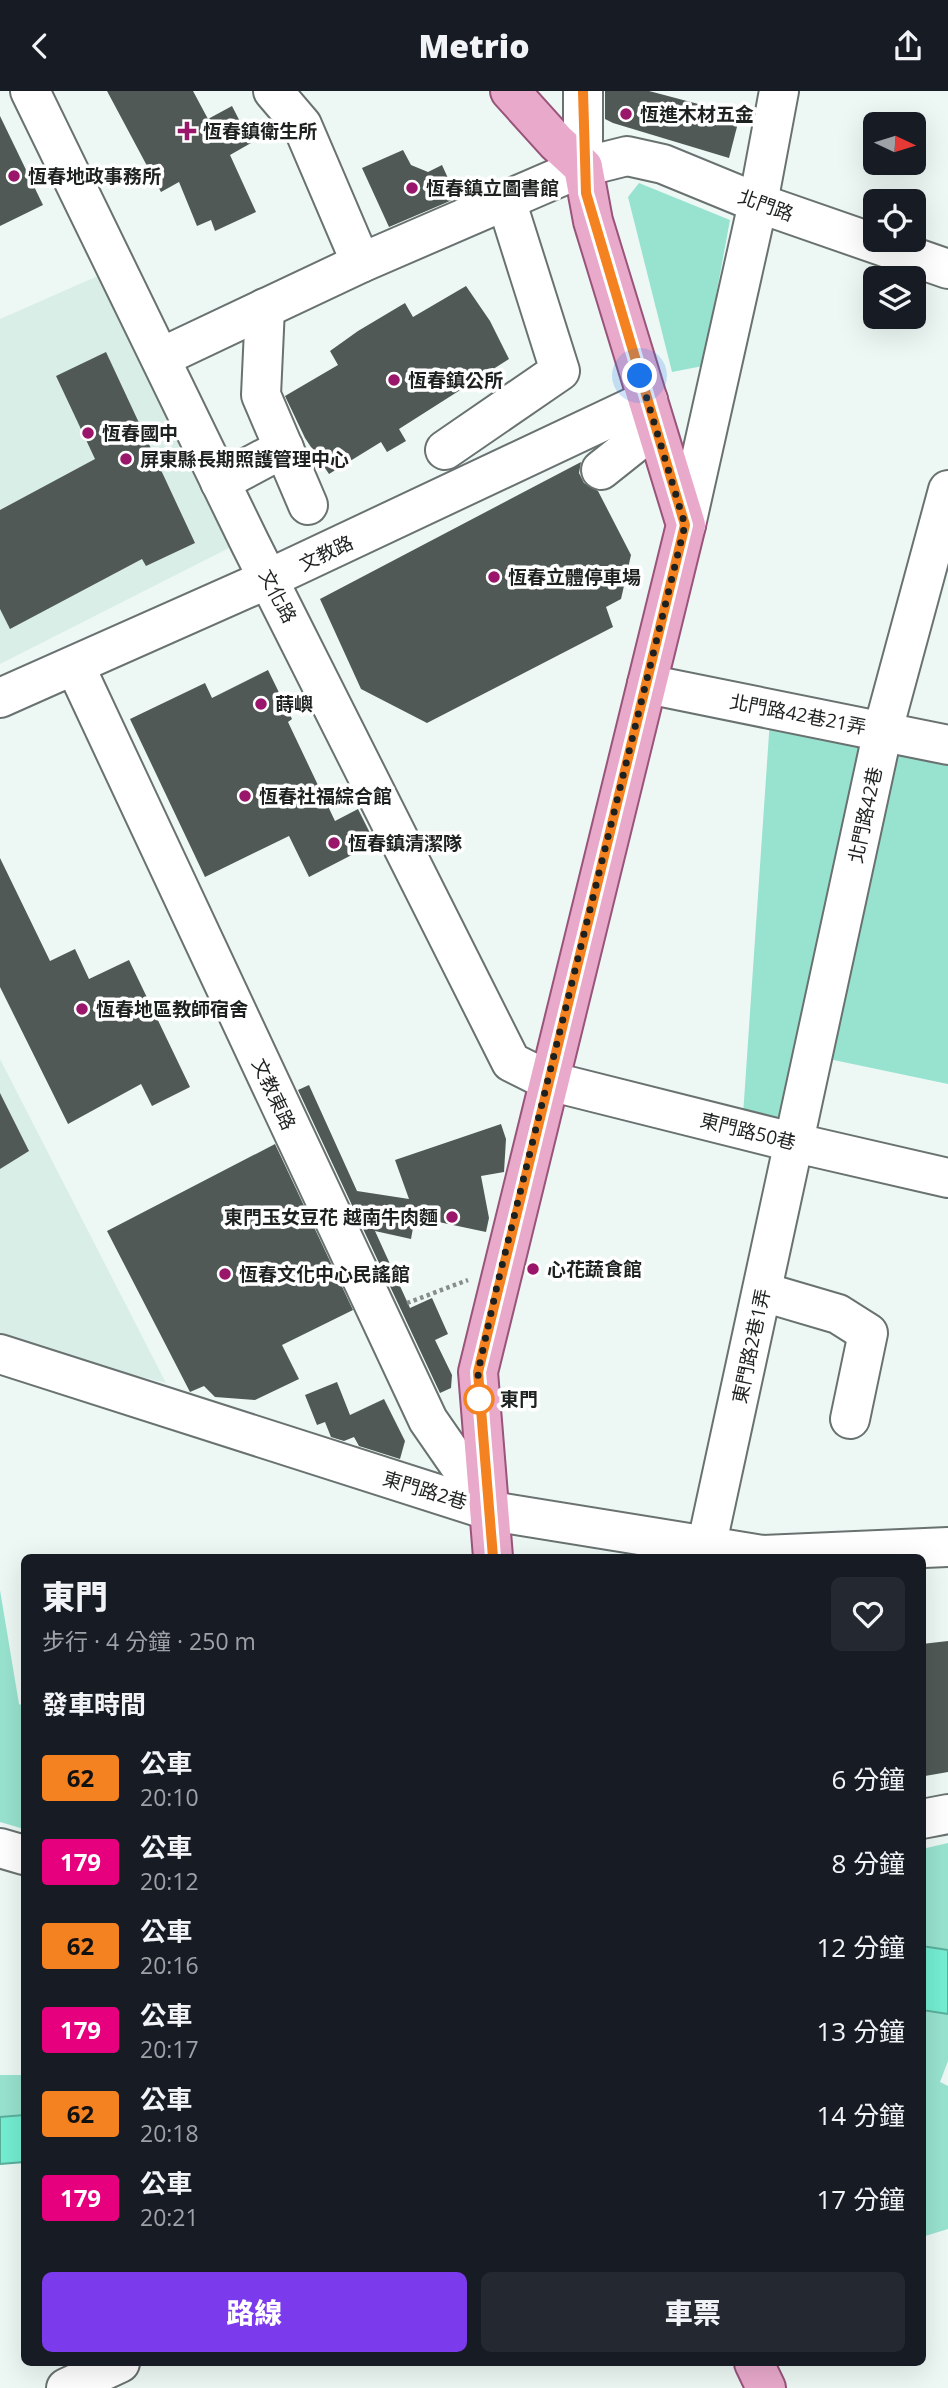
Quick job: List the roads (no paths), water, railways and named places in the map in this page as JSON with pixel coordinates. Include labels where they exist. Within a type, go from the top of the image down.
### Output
[{"type":"main road","points":[[493,1554],[478,1372],[501,1268],[685,525],[593,221],[583,167],[549,135],[510,91]]},
{"type":"main road","points":[[755,2366],[766,2388]]},
{"type":"street","points":[[273,91],[302,125],[361,263]]},
{"type":"street","points":[[583,91],[583,167]]},
{"type":"street","points":[[685,525],[758,203],[779,91]]},
{"type":"street","name":"文化路","points":[[40,95],[220,482],[510,1062],[549,1081]]},
{"type":"street","name":"北門路","points":[[162,357],[361,263],[506,200],[583,167],[627,156],[645,158],[758,203],[948,269]]},
{"type":"street","points":[[445,450],[560,371],[506,200]]},
{"type":"street","points":[[265,308],[261,395],[308,505]]},
{"type":"street","points":[[601,470],[651,414]]},
{"type":"street","name":"文教路","points":[[0,697],[651,414]]},
{"type":"street","points":[[220,482],[284,448]]},
{"type":"street","name":"北門路42巷","points":[[796,1143],[883,730],[948,490]]},
{"type":"street","name":"文教東路","points":[[75,666],[428,1420],[491,1511]]},
{"type":"street","name":"北門路42巷21弄","points":[[647,684],[948,745]]},
{"type":"street","name":"東門路50巷","points":[[549,1081],[948,1178]]},
{"type":"street","name":"東門路2巷1弄","points":[[706,1548],[796,1143]]},
{"type":"street","points":[[763,1293],[838,1314],[868,1333],[850,1419]]},
{"type":"street","name":"東門路2巷","points":[[0,1354],[491,1511],[755,1554]]},
{"type":"street","name":"東門路2巷","points":[[786,1554],[948,1547]]},
{"type":"street","points":[[926,1818],[948,1814]]},
{"type":"street","points":[[0,1848],[21,1854]]},
{"type":"street","points":[[66,2388],[114,2366]]},
{"type":"place","name":"恆進木材五金","points":[[626,114]]},
{"type":"place","name":"恆春鎮衛生所","points":[[187,131]]},
{"type":"place","name":"恆春地政事務所","points":[[14,176]]},
{"type":"place","name":"恆春鎮立圖書館","points":[[412,188]]},
{"type":"place","name":"恆春鎮公所","points":[[394,380]]},
{"type":"place","name":"恆春國中","points":[[88,433]]},
{"type":"place","name":"屏東縣長期照護管理中心","points":[[126,459]]},
{"type":"place","name":"恆春立體停車場","points":[[494,577]]},
{"type":"place","name":"蒔嶼","points":[[261,704]]},
{"type":"place","name":"恆春社福綜合館","points":[[245,796]]},
{"type":"place","name":"恆春鎮清潔隊","points":[[334,843]]},
{"type":"place","name":"恆春地區教師宿舍","points":[[82,1009]]},
{"type":"place","name":"東門玉女豆花 越南牛肉麵","points":[[452,1217]]},
{"type":"place","name":"心花蔬食館","points":[[533,1269]]},
{"type":"place","name":"恆春文化中心民謠館","points":[[225,1274]]},
{"type":"place","name":"東門","points":[[479,1399]]}]
